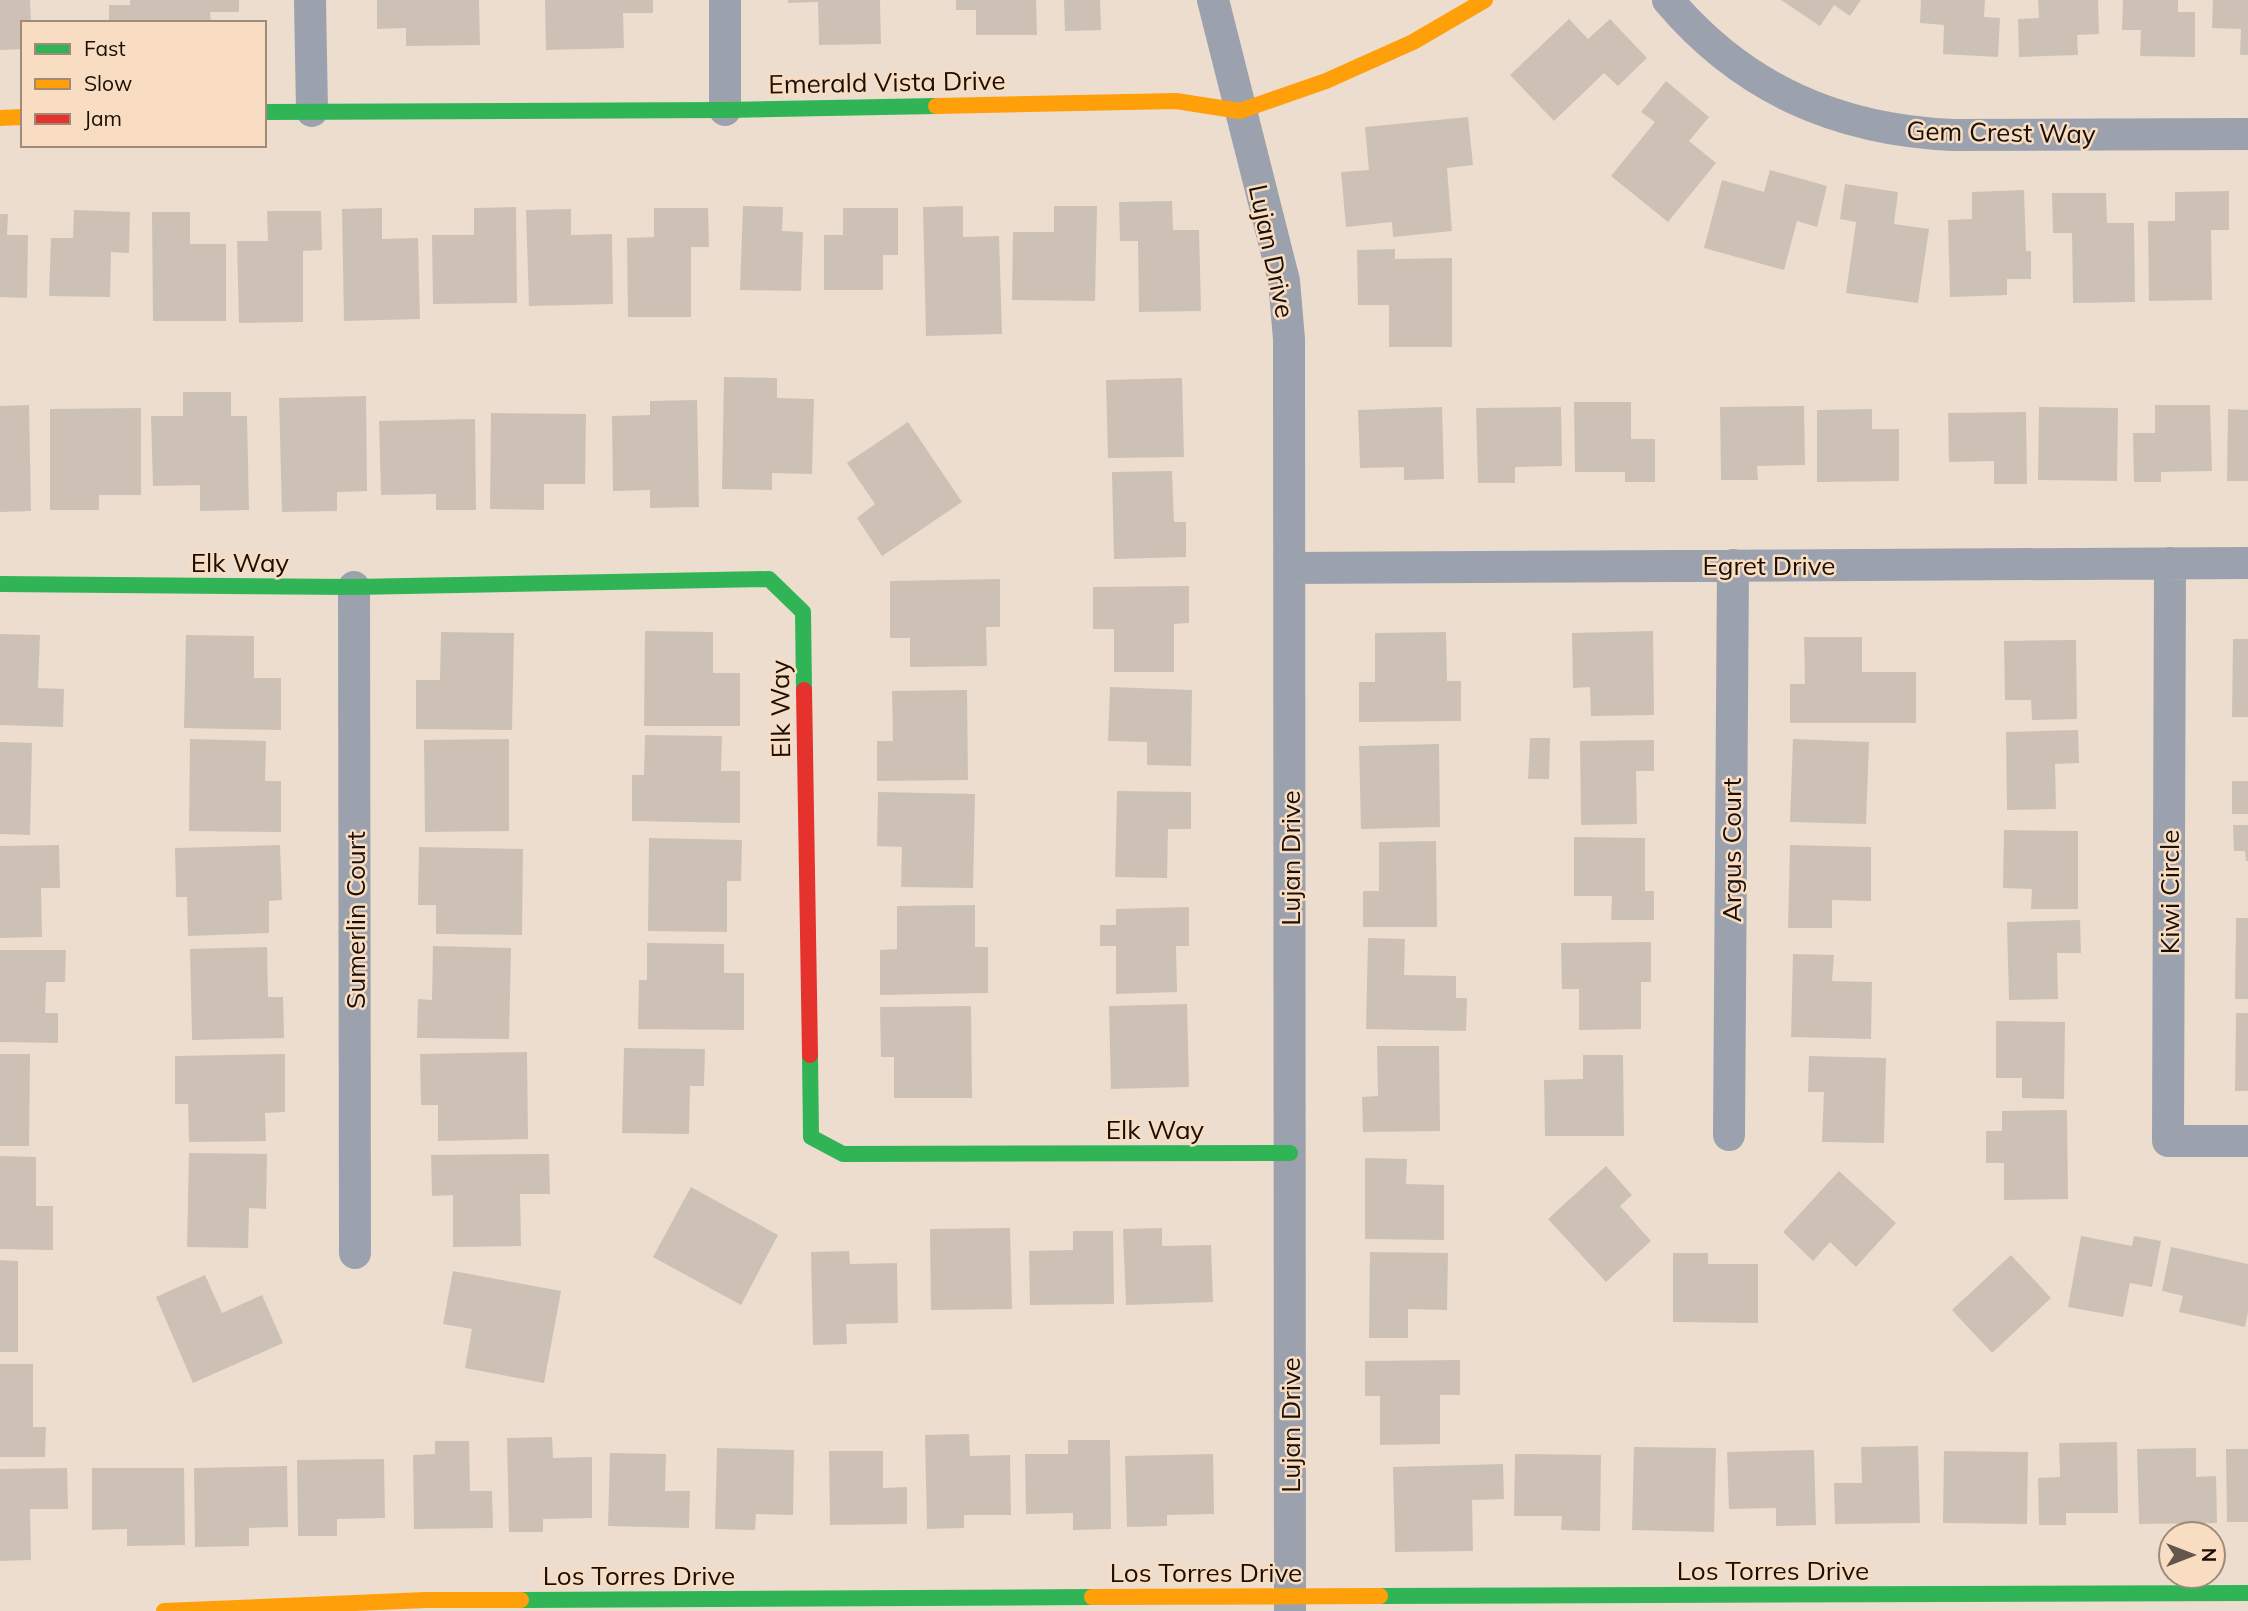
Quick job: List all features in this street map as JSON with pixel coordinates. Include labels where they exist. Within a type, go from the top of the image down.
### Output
[{"type":"street","points":[[310,0],[312,111]]},
{"type":"street","points":[[725,0],[725,110]]},
{"type":"street","name":"Lujan Drive","points":[[1213,0],[1283,281],[1289,339],[1290,1604]]},
{"type":"street","name":"Emerald Vista Drive","points":[[266,112],[725,110],[1175,101],[1240,111],[1363,65],[1413,42],[1485,0]]},
{"type":"street","name":"Gem Crest Way","points":[[1668,0],[1712,46],[1748,73],[1796,100],[1827,113],[1869,125],[1913,133],[1953,135],[2248,134]]},
{"type":"street","points":[[0,118],[21,117]]},
{"type":"street","name":"Kiwi Circle","points":[[2170,563],[2168,1140],[2248,1141]]},
{"type":"street","name":"Egret Drive","points":[[1290,568],[2248,563]]},
{"type":"street","name":"Argus Court","points":[[1729,1135],[1733,565]]},
{"type":"street","name":"Elk Way","points":[[0,584],[354,587],[769,579],[803,612],[811,1137],[843,1154],[1290,1153]]},
{"type":"street","name":"Sumerlin Court","points":[[354,587],[355,1253]]},
{"type":"street","name":"Los Torres Drive","points":[[164,1611],[426,1600],[1290,1604],[2248,1593]]},
{"type":"building","points":[[0,0],[30,0],[31,21],[21,21],[21,49],[0,50]]},
{"type":"building","points":[[130,0],[239,0],[239,12],[210,12],[211,21],[109,21],[109,5],[130,5]]},
{"type":"building","points":[[377,0],[479,0],[480,45],[406,46],[406,28],[377,29]]},
{"type":"building","points":[[545,0],[653,0],[653,13],[623,13],[624,48],[546,50]]},
{"type":"building","points":[[788,0],[880,0],[881,44],[819,45],[818,2],[788,3]]},
{"type":"building","points":[[956,0],[1036,0],[1037,35],[976,35],[976,10],[956,10]]},
{"type":"building","points":[[1064,0],[1100,0],[1101,30],[1065,31]]},
{"type":"building","points":[[1781,0],[1861,0],[1850,16],[1834,5],[1820,26]]},
{"type":"building","points":[[1921,0],[1985,0],[1984,17],[2000,18],[1998,57],[1943,54],[1944,25],[1920,23]]},
{"type":"building","points":[[2038,0],[2098,0],[2099,34],[2077,35],[2078,55],[2019,57],[2018,19],[2039,18]]},
{"type":"building","points":[[2123,0],[2178,0],[2178,12],[2195,12],[2195,57],[2140,56],[2141,30],[2122,30]]},
{"type":"building","points":[[2213,0],[2248,0],[2248,55],[2240,55],[2241,29],[2212,28]]},
{"type":"building","points":[[1569,19],[1588,39],[1610,19],[1647,58],[1618,86],[1604,73],[1554,121],[1510,75]]},
{"type":"building","points":[[1666,81],[1709,117],[1689,141],[1716,163],[1668,222],[1611,176],[1655,122],[1641,112]]},
{"type":"building","points":[[1468,117],[1473,165],[1447,168],[1452,231],[1393,237],[1392,222],[1346,227],[1341,172],[1369,170],[1365,127]]},
{"type":"building","points":[[1770,170],[1827,186],[1817,227],[1797,221],[1784,270],[1704,248],[1722,180],[1764,192]]},
{"type":"building","points":[[1845,184],[1898,192],[1894,224],[1929,229],[1918,303],[1846,293],[1856,222],[1840,219]]},
{"type":"building","points":[[2024,190],[2026,251],[2031,251],[2031,279],[2007,279],[2007,295],[1950,297],[1948,220],[1972,219],[1972,192]]},
{"type":"building","points":[[2229,191],[2229,230],[2211,230],[2212,300],[2149,301],[2148,221],[2175,221],[2175,192]]},
{"type":"building","points":[[2052,193],[2106,193],[2107,223],[2134,223],[2135,302],[2073,303],[2072,233],[2053,233]]},
{"type":"building","points":[[1172,201],[1173,230],[1199,230],[1201,311],[1139,312],[1138,241],[1120,241],[1119,202]]},
{"type":"building","points":[[743,206],[783,207],[782,231],[803,232],[801,291],[740,290]]},
{"type":"building","points":[[963,206],[963,237],[999,236],[1002,334],[926,336],[923,207]]},
{"type":"building","points":[[1054,206],[1097,206],[1095,301],[1012,300],[1013,232],[1054,232]]},
{"type":"building","points":[[516,207],[517,303],[433,304],[432,235],[474,235],[474,208]]},
{"type":"building","points":[[382,208],[382,239],[418,238],[420,319],[344,321],[342,209]]},
{"type":"building","points":[[654,208],[708,208],[709,247],[691,247],[691,317],[628,317],[627,238],[654,237]]},
{"type":"building","points":[[843,208],[898,208],[898,255],[883,255],[883,290],[824,290],[824,235],[843,235]]},
{"type":"building","points":[[571,209],[571,235],[612,234],[613,304],[529,306],[526,210]]},
{"type":"building","points":[[74,210],[130,212],[129,253],[111,252],[110,297],[49,296],[51,238],[73,238]]},
{"type":"building","points":[[267,211],[321,211],[322,250],[303,251],[303,322],[239,323],[237,241],[268,241]]},
{"type":"building","points":[[152,212],[190,212],[190,244],[226,244],[226,321],[153,321]]},
{"type":"building","points":[[0,214],[8,214],[7,235],[28,235],[27,298],[0,297]]},
{"type":"building","points":[[1395,249],[1395,259],[1452,258],[1452,347],[1389,347],[1389,305],[1358,305],[1357,250]]},
{"type":"building","points":[[724,377],[777,378],[777,398],[814,399],[812,474],[772,473],[772,490],[722,489]]},
{"type":"building","points":[[1182,378],[1184,457],[1108,458],[1106,380]]},
{"type":"building","points":[[183,392],[231,392],[231,416],[247,416],[249,510],[200,511],[200,485],[153,486],[151,416],[183,416]]},
{"type":"building","points":[[366,396],[367,491],[337,492],[337,511],[282,512],[279,398]]},
{"type":"building","points":[[697,400],[699,507],[650,508],[650,490],[613,491],[612,416],[650,415],[650,401]]},
{"type":"building","points":[[1574,402],[1631,402],[1631,439],[1655,439],[1655,482],[1625,482],[1625,472],[1575,472]]},
{"type":"building","points":[[29,405],[31,511],[0,512],[0,406]]},
{"type":"building","points":[[2155,405],[2210,405],[2212,471],[2161,472],[2161,482],[2134,482],[2133,433],[2155,433]]},
{"type":"building","points":[[1804,406],[1805,465],[1757,466],[1758,480],[1721,480],[1720,407]]},
{"type":"building","points":[[1442,407],[1444,479],[1404,480],[1404,467],[1360,468],[1358,410]]},
{"type":"building","points":[[1561,407],[1562,466],[1515,467],[1515,483],[1478,483],[1476,408]]},
{"type":"building","points":[[2039,407],[2118,408],[2117,481],[2038,480]]},
{"type":"building","points":[[141,408],[141,495],[99,495],[99,510],[50,510],[50,409]]},
{"type":"building","points":[[1872,409],[1872,429],[1899,429],[1899,481],[1817,482],[1817,410]]},
{"type":"building","points":[[2228,409],[2248,410],[2248,481],[2227,481]]},
{"type":"building","points":[[2026,412],[2027,484],[1994,484],[1994,461],[1949,462],[1948,413]]},
{"type":"building","points":[[491,413],[586,414],[585,484],[544,484],[544,510],[490,509]]},
{"type":"building","points":[[475,419],[476,510],[436,510],[436,494],[381,495],[379,421]]},
{"type":"building","points":[[908,422],[962,502],[882,556],[857,518],[875,504],[847,463]]},
{"type":"building","points":[[1172,471],[1174,522],[1186,522],[1186,557],[1114,559],[1112,472]]},
{"type":"building","points":[[1000,579],[1000,627],[986,627],[987,666],[910,667],[910,638],[890,638],[890,581]]},
{"type":"building","points":[[1189,586],[1189,623],[1174,624],[1174,672],[1114,672],[1114,629],[1093,629],[1093,587]]},
{"type":"building","points":[[645,631],[713,632],[713,673],[740,673],[740,726],[644,726]]},
{"type":"building","points":[[1653,631],[1654,715],[1591,716],[1590,687],[1573,688],[1572,633]]},
{"type":"building","points":[[441,632],[514,633],[512,730],[416,729],[416,680],[440,680]]},
{"type":"building","points":[[1446,632],[1447,681],[1461,681],[1461,721],[1359,722],[1359,682],[1375,682],[1375,633]]},
{"type":"building","points":[[0,634],[40,635],[38,688],[64,689],[63,727],[0,725]]},
{"type":"building","points":[[186,635],[254,636],[254,678],[281,678],[281,730],[184,728]]},
{"type":"building","points":[[1804,637],[1862,637],[1862,672],[1916,672],[1916,723],[1790,723],[1790,684],[1805,684]]},
{"type":"building","points":[[2233,639],[2248,639],[2248,717],[2232,717]]},
{"type":"building","points":[[2076,640],[2077,719],[2032,720],[2031,700],[2005,700],[2004,641]]},
{"type":"building","points":[[1110,687],[1192,690],[1191,766],[1147,765],[1147,742],[1108,741]]},
{"type":"building","points":[[967,690],[968,780],[877,781],[877,741],[893,741],[892,691]]},
{"type":"building","points":[[2078,730],[2079,763],[2055,764],[2056,809],[2007,810],[2006,732]]},
{"type":"building","points":[[645,735],[722,736],[721,771],[740,771],[740,823],[632,821],[632,775],[644,775]]},
{"type":"building","points":[[1530,738],[1550,738],[1549,779],[1528,779]]},
{"type":"building","points":[[190,739],[266,741],[265,781],[281,781],[281,832],[189,831]]},
{"type":"building","points":[[509,739],[509,831],[425,832],[424,740]]},
{"type":"building","points":[[1793,739],[1869,742],[1866,824],[1790,822]]},
{"type":"building","points":[[1654,740],[1654,771],[1636,771],[1637,824],[1581,825],[1580,741]]},
{"type":"building","points":[[0,742],[32,743],[30,835],[0,834]]},
{"type":"building","points":[[1439,744],[1440,827],[1361,829],[1359,746]]},
{"type":"building","points":[[2232,781],[2248,781],[2248,814],[2232,814]]},
{"type":"building","points":[[1117,791],[1191,792],[1191,829],[1168,829],[1167,878],[1115,877]]},
{"type":"building","points":[[878,792],[975,794],[973,888],[901,887],[902,847],[877,846]]},
{"type":"building","points":[[2233,825],[2248,825],[2248,861],[2245,851],[2234,851]]},
{"type":"building","points":[[2004,830],[2078,831],[2078,909],[2031,909],[2032,889],[2003,888]]},
{"type":"building","points":[[1574,837],[1645,838],[1645,891],[1654,891],[1654,920],[1611,920],[1612,896],[1574,896]]},
{"type":"building","points":[[649,838],[742,840],[741,881],[727,881],[727,932],[648,931]]},
{"type":"building","points":[[1436,841],[1437,927],[1363,927],[1363,891],[1379,891],[1379,842]]},
{"type":"building","points":[[59,845],[60,888],[41,888],[42,937],[0,938],[0,846]]},
{"type":"building","points":[[280,845],[282,900],[269,901],[269,933],[188,936],[187,897],[176,897],[175,848]]},
{"type":"building","points":[[1790,845],[1871,847],[1871,901],[1832,900],[1832,928],[1788,928]]},
{"type":"building","points":[[419,847],[523,849],[522,935],[436,934],[436,905],[418,905]]},
{"type":"building","points":[[975,905],[975,947],[988,947],[988,993],[880,995],[880,950],[897,949],[897,906]]},
{"type":"building","points":[[1189,907],[1189,946],[1176,946],[1177,992],[1116,994],[1116,946],[1100,946],[1100,925],[1116,925],[1116,909]]},
{"type":"building","points":[[2236,918],[2248,918],[2248,999],[2235,999]]},
{"type":"building","points":[[2080,920],[2081,953],[2057,953],[2058,999],[2009,1000],[2007,922]]},
{"type":"building","points":[[1368,938],[1405,939],[1404,975],[1456,976],[1456,998],[1467,998],[1466,1031],[1366,1029]]},
{"type":"building","points":[[1651,942],[1651,982],[1641,982],[1641,1029],[1579,1030],[1579,989],[1562,989],[1561,943]]},
{"type":"building","points":[[647,943],[724,944],[724,973],[744,973],[744,1030],[638,1029],[639,980],[647,980]]},
{"type":"building","points":[[433,946],[511,948],[509,1039],[417,1038],[418,999],[432,1000]]},
{"type":"building","points":[[267,947],[268,997],[283,997],[284,1038],[192,1040],[190,949]]},
{"type":"building","points":[[0,950],[66,950],[65,982],[46,982],[45,1013],[58,1013],[58,1043],[0,1042]]},
{"type":"building","points":[[1793,954],[1834,955],[1832,981],[1872,982],[1871,1039],[1791,1037]]},
{"type":"building","points":[[1187,1004],[1189,1087],[1111,1089],[1109,1006]]},
{"type":"building","points":[[971,1006],[972,1098],[894,1098],[894,1057],[881,1057],[880,1007]]},
{"type":"building","points":[[2236,1013],[2248,1013],[2248,1091],[2235,1091]]},
{"type":"building","points":[[1996,1021],[2065,1022],[2064,1099],[2022,1098],[2022,1078],[1996,1078]]},
{"type":"building","points":[[1377,1046],[1439,1046],[1440,1131],[1363,1132],[1362,1097],[1378,1096]]},
{"type":"building","points":[[624,1048],[705,1049],[704,1086],[690,1086],[689,1134],[622,1133]]},
{"type":"building","points":[[527,1052],[528,1139],[438,1141],[438,1105],[421,1105],[420,1054]]},
{"type":"building","points":[[0,1054],[30,1054],[29,1146],[0,1146]]},
{"type":"building","points":[[285,1054],[285,1112],[265,1113],[266,1141],[189,1142],[188,1104],[175,1104],[175,1056]]},
{"type":"building","points":[[1583,1055],[1623,1055],[1624,1136],[1545,1136],[1544,1080],[1583,1079]]},
{"type":"building","points":[[1809,1056],[1886,1058],[1884,1143],[1822,1142],[1824,1092],[1808,1092]]},
{"type":"building","points":[[2067,1110],[2068,1199],[2004,1200],[2004,1163],[1986,1163],[1986,1131],[2002,1131],[2002,1111]]},
{"type":"building","points":[[189,1153],[267,1154],[266,1209],[249,1208],[248,1248],[187,1247]]},
{"type":"building","points":[[549,1154],[550,1194],[520,1194],[521,1246],[453,1247],[453,1195],[432,1196],[431,1155]]},
{"type":"building","points":[[0,1156],[36,1157],[36,1206],[53,1206],[53,1250],[0,1249]]},
{"type":"building","points":[[1365,1158],[1407,1159],[1406,1184],[1444,1185],[1444,1240],[1365,1239]]},
{"type":"building","points":[[1606,1166],[1632,1195],[1620,1206],[1651,1241],[1606,1282],[1548,1219]]},
{"type":"building","points":[[1839,1171],[1896,1223],[1856,1267],[1830,1242],[1813,1261],[1783,1232]]},
{"type":"building","points":[[691,1187],[778,1235],[741,1305],[653,1257]]},
{"type":"building","points":[[1010,1228],[1012,1309],[931,1310],[930,1229]]},
{"type":"building","points":[[1162,1228],[1162,1246],[1211,1245],[1213,1302],[1126,1305],[1123,1229]]},
{"type":"building","points":[[1073,1231],[1113,1231],[1114,1304],[1030,1305],[1029,1251],[1073,1250]]},
{"type":"building","points":[[2081,1236],[2132,1246],[2134,1236],[2161,1241],[2152,1287],[2130,1283],[2123,1317],[2068,1307]]},
{"type":"building","points":[[2171,1247],[2248,1264],[2248,1312],[2245,1327],[2179,1312],[2183,1296],[2162,1291]]},
{"type":"building","points":[[849,1251],[850,1264],[897,1263],[898,1323],[846,1324],[847,1344],[813,1345],[811,1252]]},
{"type":"building","points":[[1370,1252],[1448,1253],[1447,1310],[1408,1309],[1408,1338],[1369,1338]]},
{"type":"building","points":[[1673,1253],[1708,1253],[1708,1264],[1758,1264],[1758,1323],[1673,1322]]},
{"type":"building","points":[[2011,1255],[2051,1298],[1992,1353],[1952,1310]]},
{"type":"building","points":[[0,1260],[18,1261],[18,1352],[0,1352]]},
{"type":"building","points":[[453,1271],[561,1291],[544,1383],[465,1368],[472,1329],[443,1324]]},
{"type":"building","points":[[205,1275],[222,1313],[262,1295],[283,1343],[193,1383],[156,1297]]},
{"type":"building","points":[[1460,1360],[1460,1395],[1440,1395],[1440,1444],[1380,1445],[1380,1396],[1365,1396],[1365,1361]]},
{"type":"building","points":[[0,1364],[33,1364],[33,1427],[46,1427],[45,1457],[0,1457]]},
{"type":"building","points":[[969,1434],[970,1456],[1010,1455],[1011,1515],[964,1515],[964,1528],[927,1529],[925,1435]]},
{"type":"building","points":[[552,1437],[553,1458],[592,1457],[592,1518],[543,1519],[543,1532],[509,1532],[507,1438]]},
{"type":"building","points":[[1068,1440],[1110,1440],[1111,1529],[1073,1530],[1073,1513],[1026,1514],[1025,1454],[1068,1454]]},
{"type":"building","points":[[435,1441],[469,1441],[470,1491],[492,1491],[493,1528],[414,1529],[413,1455],[435,1454]]},
{"type":"building","points":[[2117,1442],[2118,1513],[2066,1513],[2066,1525],[2039,1525],[2038,1478],[2060,1477],[2059,1443]]},
{"type":"building","points":[[1918,1446],[1920,1523],[1835,1524],[1834,1483],[1862,1483],[1861,1447]]},
{"type":"building","points":[[1634,1447],[1716,1448],[1714,1532],[1632,1530]]},
{"type":"building","points":[[717,1448],[794,1450],[793,1515],[756,1514],[755,1530],[715,1529]]},
{"type":"building","points":[[2196,1448],[2196,1477],[2216,1476],[2217,1520],[2157,1520],[2157,1524],[2139,1524],[2137,1449]]},
{"type":"building","points":[[2226,1449],[2248,1449],[2248,1522],[2227,1520]]},
{"type":"building","points":[[1814,1450],[1816,1525],[1776,1526],[1776,1508],[1729,1509],[1727,1452]]},
{"type":"building","points":[[829,1451],[883,1451],[883,1488],[907,1487],[907,1524],[830,1525]]},
{"type":"building","points":[[1944,1451],[2028,1452],[2027,1524],[1943,1523]]},
{"type":"building","points":[[610,1453],[666,1454],[665,1491],[690,1491],[689,1528],[608,1526]]},
{"type":"building","points":[[1213,1454],[1214,1514],[1167,1515],[1167,1526],[1127,1527],[1125,1456]]},
{"type":"building","points":[[1515,1454],[1601,1455],[1600,1531],[1561,1530],[1562,1516],[1514,1516]]},
{"type":"building","points":[[384,1459],[385,1518],[337,1519],[337,1536],[298,1536],[297,1460]]},
{"type":"building","points":[[1503,1464],[1504,1499],[1472,1500],[1473,1551],[1395,1552],[1393,1467]]},
{"type":"building","points":[[287,1466],[288,1527],[249,1528],[249,1546],[195,1547],[194,1468]]},
{"type":"building","points":[[67,1468],[68,1509],[30,1509],[31,1560],[0,1561],[0,1469]]},
{"type":"building","points":[[92,1468],[184,1468],[185,1545],[127,1546],[127,1529],[92,1530]]},
{"type":"traffic: fast","points":[[266,112],[725,110],[936,106]]},
{"type":"traffic: fast","points":[[0,584],[354,587],[769,579],[803,612],[804,690]]},
{"type":"traffic: fast","points":[[810,1055],[811,1137],[843,1154],[1290,1153]]},
{"type":"traffic: fast","points":[[1380,1596],[2248,1593]]},
{"type":"traffic: fast","points":[[521,1600],[1092,1597]]},
{"type":"traffic: slow","points":[[936,106],[1176,101],[1240,111],[1326,81],[1413,42],[1485,0]]},
{"type":"traffic: slow","points":[[0,118],[21,117]]},
{"type":"traffic: slow","points":[[1092,1597],[1380,1596]]},
{"type":"traffic: slow","points":[[164,1611],[426,1600],[521,1600]]},
{"type":"traffic: jam","points":[[804,690],[810,1055]]}]
